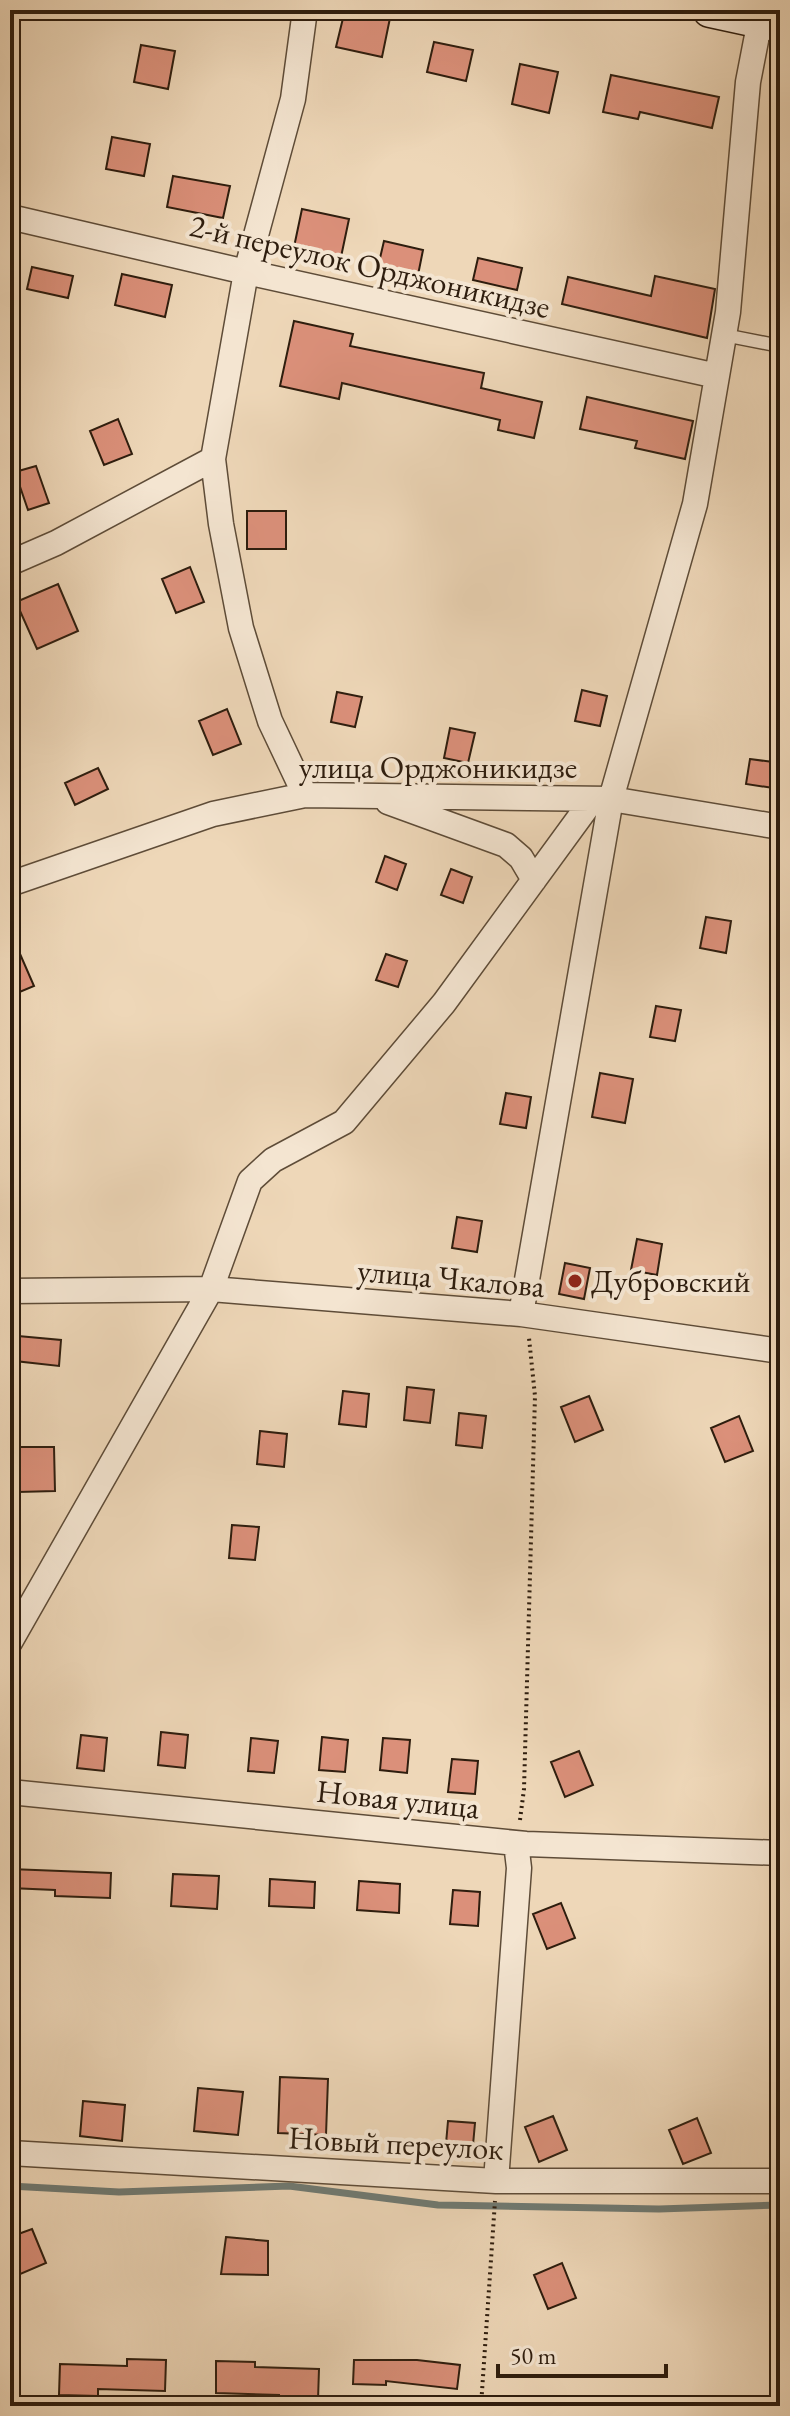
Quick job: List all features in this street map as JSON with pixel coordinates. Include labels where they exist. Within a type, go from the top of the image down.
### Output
[{"type":"street","points":[[305,10],[293,99],[246,272],[213,459],[221,524],[241,628],[270,721],[305,795]]},
{"type":"street","points":[[524,1315],[602,799],[695,504],[728,312],[748,82],[768,18],[710,10]]},
{"type":"street","name":"2-й переулок Орджоникидзе","points":[[10,217],[717,376]]},
{"type":"street","points":[[10,563],[56,543],[213,459]]},
{"type":"street","name":"улица Орджоникидзе","points":[[10,884],[213,814],[305,795],[602,799],[780,827]]},
{"type":"street","points":[[370,796],[506,845],[521,858],[534,880]]},
{"type":"street","points":[[10,1642],[211,1289],[250,1181],[273,1160],[344,1122],[444,1003],[534,880],[602,799]]},
{"type":"street","name":"улица Чкалова","points":[[10,1291],[211,1289],[524,1315],[780,1351]]},
{"type":"street","name":"Новая улица","points":[[10,1792],[516,1843],[780,1853]]},
{"type":"street","points":[[496,2181],[519,1868],[516,1843]]},
{"type":"street","name":"Новый переулок","points":[[10,2153],[496,2181],[780,2181]]},
{"type":"lane","points":[[724,335],[780,346]]},
{"type":"path","points":[[516,1843],[524,1789],[535,1396],[524,1315]]},
{"type":"path","points":[[481,2406],[494,2210]]},
{"type":"building","points":[[345,10],[390,18],[382,57],[336,47]]},
{"type":"building","points":[[434,42],[473,50],[466,81],[427,72]]},
{"type":"building","points":[[141,45],[175,51],[168,89],[134,82]]},
{"type":"building","points":[[520,64],[558,72],[549,113],[512,104]]},
{"type":"building","points":[[611,75],[719,97],[712,128],[640,112],[638,119],[603,112]]},
{"type":"building","points":[[112,137],[150,144],[144,176],[106,169]]},
{"type":"building","points":[[173,176],[230,186],[223,218],[167,207]]},
{"type":"building","points":[[302,209],[349,219],[341,257],[294,247]]},
{"type":"building","points":[[384,241],[423,250],[417,280],[377,271]]},
{"type":"building","points":[[478,258],[522,268],[517,290],[473,280]]},
{"type":"building","points":[[32,267],[73,276],[68,298],[27,289]]},
{"type":"building","points":[[122,274],[172,285],[165,317],[115,305]]},
{"type":"building","points":[[655,276],[715,289],[707,338],[562,304],[568,277],[651,296]]},
{"type":"building","points":[[294,321],[353,334],[350,346],[484,373],[481,388],[542,402],[534,438],[498,430],[500,420],[342,383],[339,399],[280,386]]},
{"type":"building","points":[[587,397],[693,421],[685,459],[635,448],[637,441],[580,429]]},
{"type":"building","points":[[118,419],[132,454],[104,465],[90,431]]},
{"type":"building","points":[[36,466],[49,503],[28,510],[15,472]]},
{"type":"building","points":[[247,511],[286,511],[286,549],[247,549]]},
{"type":"building","points":[[190,567],[204,602],[176,613],[162,579]]},
{"type":"building","points":[[58,584],[78,631],[37,649],[16,602]]},
{"type":"building","points":[[582,690],[607,696],[600,726],[575,721]]},
{"type":"building","points":[[337,692],[362,697],[355,727],[331,722]]},
{"type":"building","points":[[227,709],[241,744],[213,755],[199,721]]},
{"type":"building","points":[[450,728],[475,733],[468,763],[444,758]]},
{"type":"building","points":[[750,759],[780,763],[780,789],[746,784]]},
{"type":"building","points":[[98,768],[108,789],[75,805],[65,783]]},
{"type":"building","points":[[385,856],[406,864],[397,890],[376,882]]},
{"type":"building","points":[[451,869],[472,877],[463,903],[441,895]]},
{"type":"building","points":[[706,917],[731,921],[726,953],[700,948]]},
{"type":"building","points":[[10,931],[34,986],[10,996]]},
{"type":"building","points":[[386,954],[407,961],[398,987],[376,980]]},
{"type":"building","points":[[656,1006],[681,1010],[675,1041],[650,1037]]},
{"type":"building","points":[[600,1073],[633,1079],[625,1123],[592,1117]]},
{"type":"building","points":[[506,1093],[531,1097],[526,1128],[500,1124]]},
{"type":"building","points":[[457,1217],[482,1221],[477,1252],[452,1248]]},
{"type":"building","points":[[637,1239],[662,1244],[657,1275],[631,1270]]},
{"type":"building","name":"Дубровский","points":[[565,1263],[590,1268],[584,1299],[559,1294]]},
{"type":"building","points":[[18,1336],[61,1340],[59,1366],[15,1361]]},
{"type":"building","points":[[407,1387],[434,1390],[430,1423],[404,1420]]},
{"type":"building","points":[[343,1391],[369,1394],[366,1427],[339,1424]]},
{"type":"building","points":[[589,1396],[603,1430],[575,1442],[561,1407]]},
{"type":"building","points":[[459,1413],[486,1416],[482,1448],[456,1445]]},
{"type":"building","points":[[739,1416],[753,1451],[725,1462],[711,1428]]},
{"type":"building","points":[[260,1431],[287,1434],[284,1467],[257,1464]]},
{"type":"building","points":[[17,1447],[54,1447],[55,1491],[18,1492]]},
{"type":"building","points":[[232,1525],[259,1527],[255,1560],[229,1558]]},
{"type":"building","points":[[161,1732],[188,1735],[185,1768],[158,1765]]},
{"type":"building","points":[[81,1735],[107,1738],[104,1771],[77,1768]]},
{"type":"building","points":[[322,1737],[348,1740],[345,1772],[319,1770]]},
{"type":"building","points":[[251,1738],[278,1741],[274,1773],[248,1771]]},
{"type":"building","points":[[383,1738],[410,1740],[407,1773],[380,1770]]},
{"type":"building","points":[[579,1751],[593,1785],[565,1797],[551,1762]]},
{"type":"building","points":[[452,1759],[478,1761],[475,1794],[448,1792]]},
{"type":"building","points":[[10,1869],[111,1873],[110,1898],[55,1896],[55,1890],[10,1888]]},
{"type":"building","points":[[173,1874],[219,1876],[217,1909],[171,1906]]},
{"type":"building","points":[[270,1879],[315,1882],[314,1908],[269,1906]]},
{"type":"building","points":[[359,1881],[400,1884],[399,1913],[357,1910]]},
{"type":"building","points":[[453,1890],[480,1892],[478,1926],[450,1924]]},
{"type":"building","points":[[561,1903],[575,1938],[547,1949],[533,1914]]},
{"type":"building","points":[[280,2077],[328,2079],[326,2135],[278,2133]]},
{"type":"building","points":[[198,2088],[243,2092],[238,2135],[194,2131]]},
{"type":"building","points":[[83,2101],[125,2105],[122,2141],[80,2136]]},
{"type":"building","points":[[553,2116],[567,2150],[539,2162],[525,2127]]},
{"type":"building","points":[[697,2118],[711,2153],[683,2164],[669,2130]]},
{"type":"building","points":[[448,2121],[475,2123],[472,2156],[445,2155]]},
{"type":"building","points":[[32,2229],[46,2263],[18,2275],[10,2256],[10,2237]]},
{"type":"building","points":[[226,2237],[268,2241],[268,2275],[221,2274]]},
{"type":"building","points":[[562,2263],[576,2298],[548,2309],[534,2275]]},
{"type":"building","points":[[127,2359],[166,2360],[165,2391],[98,2389],[98,2396],[59,2395],[60,2364],[127,2366]]},
{"type":"building","points":[[354,2360],[417,2360],[460,2365],[457,2389],[386,2381],[386,2385],[353,2384]]},
{"type":"building","points":[[216,2361],[255,2362],[255,2367],[319,2369],[318,2400],[216,2393]]},
{"type":"waterway","points":[[10,2186],[119,2192],[289,2186],[438,2205],[659,2209],[780,2205]]},
{"type":"place","name":"Дубровский","points":[[575,1281]]}]
